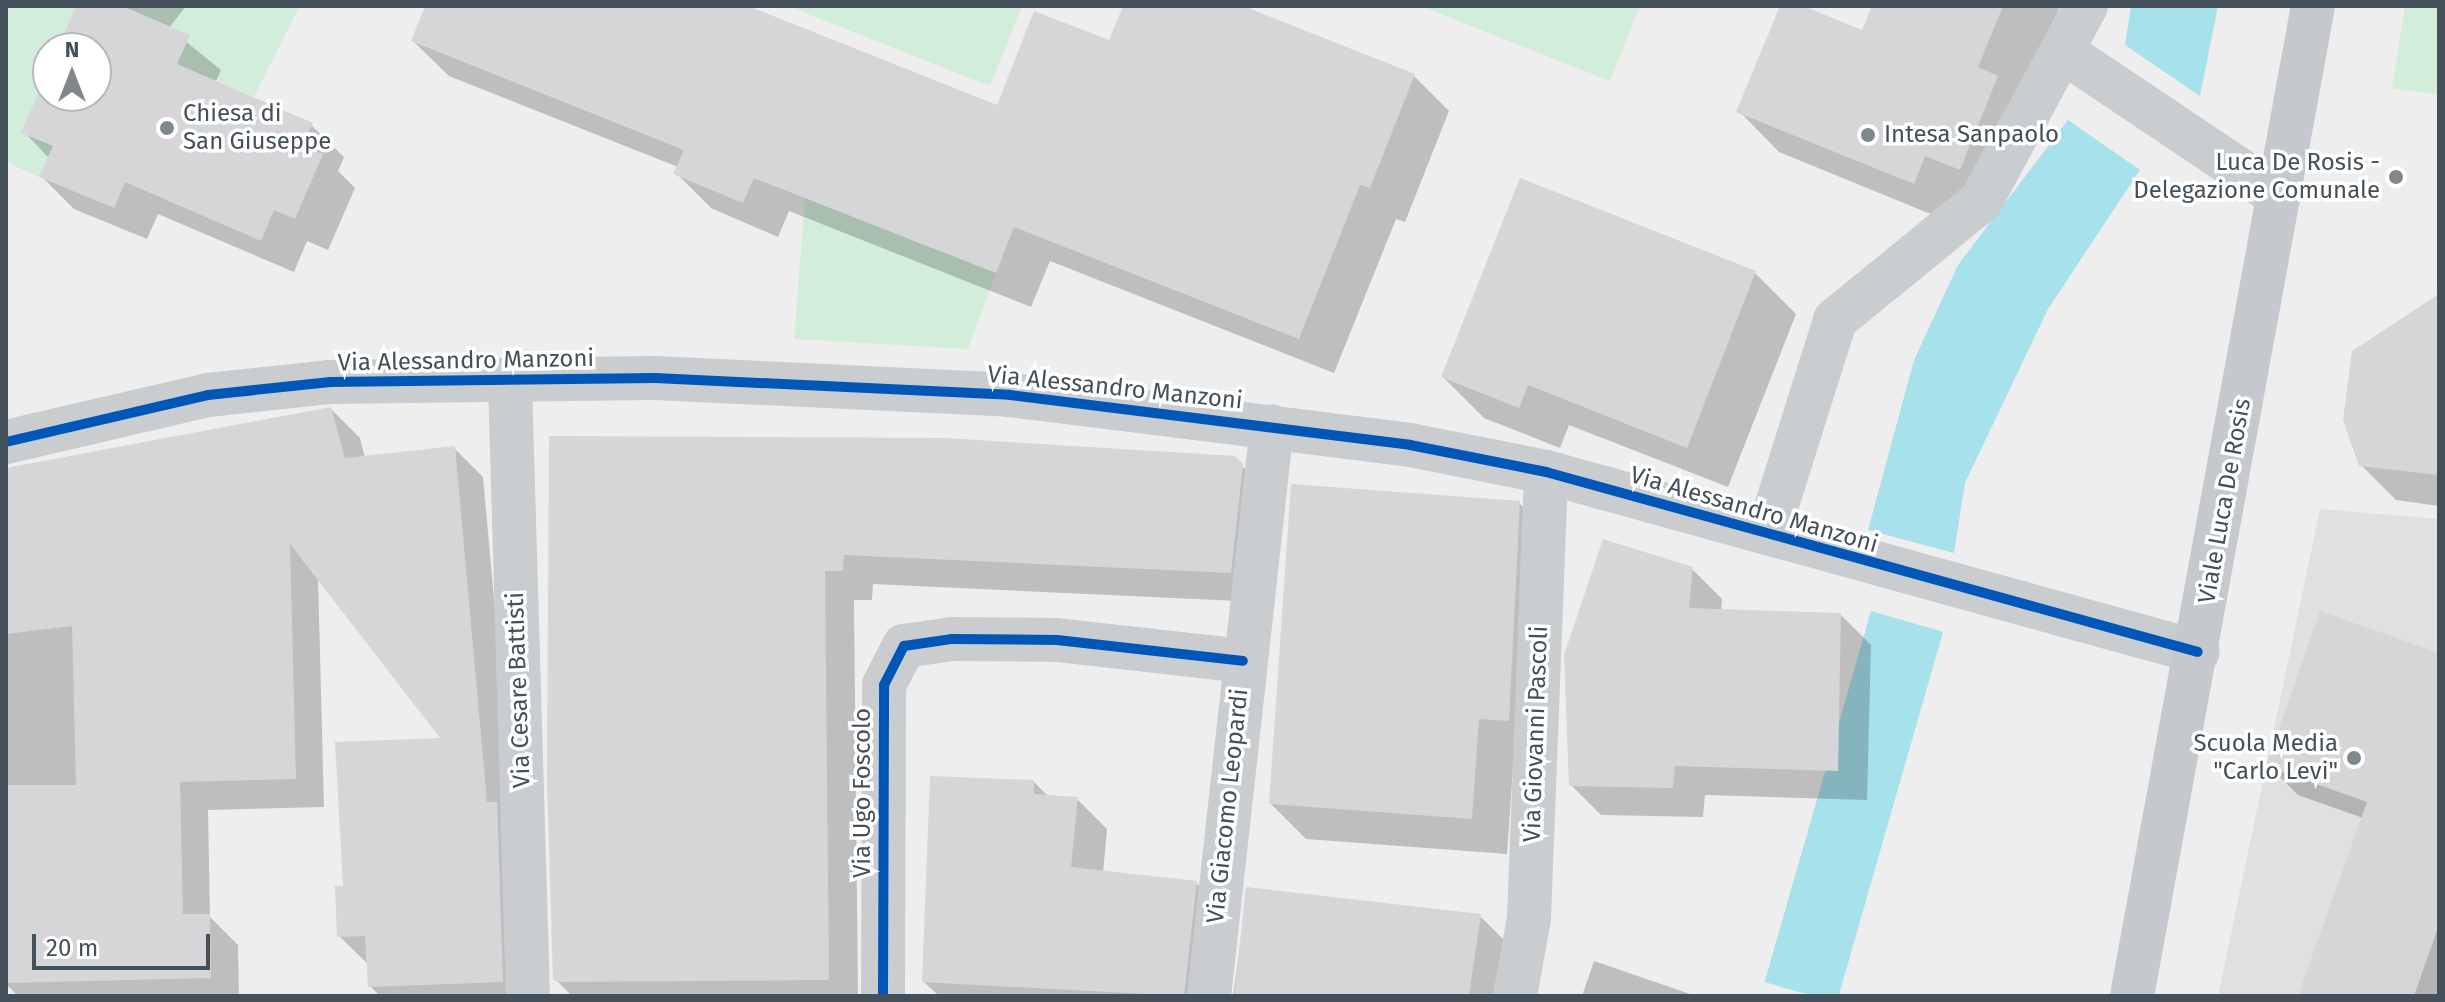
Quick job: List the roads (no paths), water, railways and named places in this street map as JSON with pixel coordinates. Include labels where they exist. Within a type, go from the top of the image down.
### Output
[{"type":"main road","name":"Viale Luca De Rosis","points":[[2132,996],[2198,652],[2313,6]]},
{"type":"street","points":[[1768,533],[1835,320],[1981,201],[2065,53],[2086,6]]},
{"type":"street","points":[[2065,53],[2279,196]]},
{"type":"street","name":"Via Alessandro Manzoni","points":[[6,442],[270,386],[806,381],[1272,426],[1546,472],[1954,588],[2198,652]]},
{"type":"street","name":"Via Cesare Battisti","points":[[510,383],[528,996]]},
{"type":"street","name":"Via Giacomo Leopardi","points":[[1209,996],[1243,661],[1272,426]]},
{"type":"street","name":"Via Giovanni Pascoli","points":[[1515,996],[1529,918],[1546,472]]},
{"type":"street","name":"Via Ugo Foscolo","points":[[883,996],[884,685],[904,646],[952,639],[1057,640],[1243,661]]},
{"type":"water","points":[[2131,6],[2218,6],[2200,96],[2125,45]]},
{"type":"water","points":[[2068,120],[2140,170],[2048,309],[1965,483],[1954,553],[1868,530],[1914,360],[1958,265]]},
{"type":"water","points":[[1871,611],[1943,632],[1839,996],[1813,996],[1765,982]]},
{"type":"place","name":"Chiesa di San Giuseppe","points":[[167,128]]},
{"type":"place","name":"Intesa Sanpaolo","points":[[1868,135]]},
{"type":"place","name":"Luca De Rosis - Delegazione Comunale","points":[[2396,177]]},
{"type":"place","name":"Scuola Media \"Carlo Levi\"","points":[[2354,758]]}]
